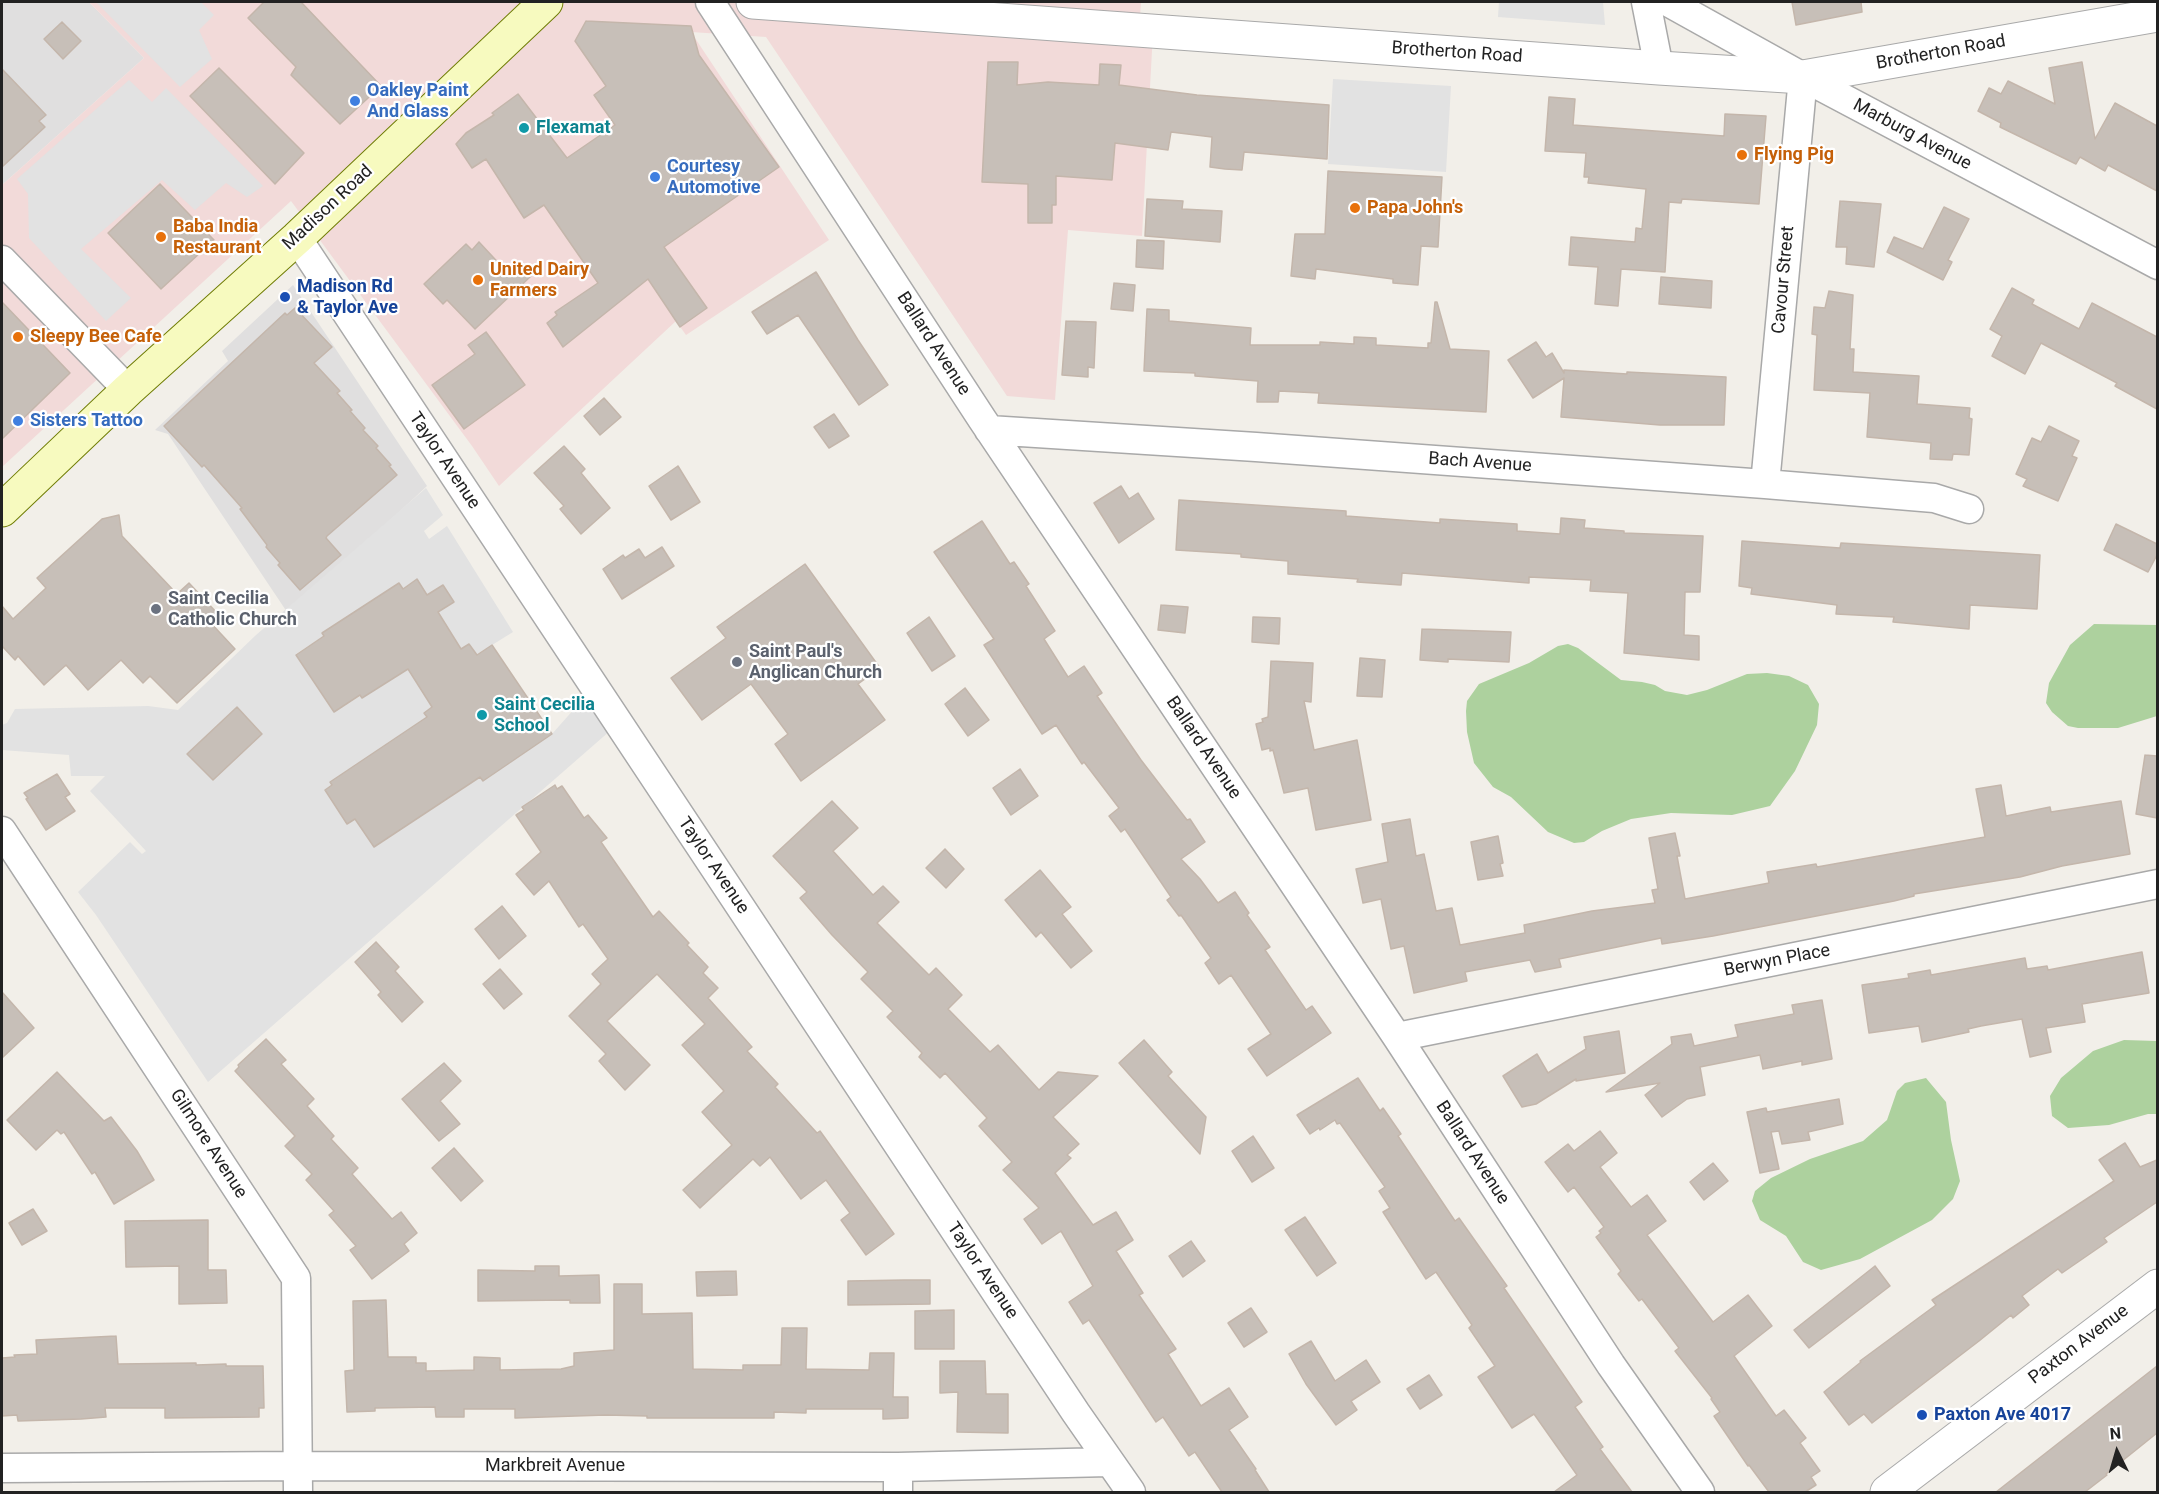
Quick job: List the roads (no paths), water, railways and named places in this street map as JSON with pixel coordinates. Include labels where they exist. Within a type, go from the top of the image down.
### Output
[{"type":"main road","name":"Madison Road","points":[[2,510],[128,390],[297,238],[546,2]]},
{"type":"street","name":"Ballard Avenue","points":[[710,2],[989,429],[1397,1037],[1605,1355],[1700,1492]]},
{"type":"street","name":"Brotherton Road","points":[[753,2],[1659,68],[1803,76],[2157,15]]},
{"type":"street","points":[[1646,2],[1659,68]]},
{"type":"street","name":"Marburg Avenue","points":[[1668,2],[2157,265]]},
{"type":"street","name":"Cavour Street","points":[[1765,484],[1803,76]]},
{"type":"street","name":"Taylor Avenue","points":[[297,238],[1131,1492]]},
{"type":"street","points":[[2,260],[128,390]]},
{"type":"street","name":"Bach Avenue","points":[[989,429],[1765,484],[1934,498],[1969,509]]},
{"type":"street","name":"Gilmore Avenue","points":[[2,831],[296,1278],[298,1479]]},
{"type":"street","name":"Berwyn Place","points":[[1397,1037],[2157,884]]},
{"type":"street","name":"Paxton Avenue","points":[[1887,1492],[2157,1286]]},
{"type":"street","name":"Markbreit Avenue","points":[[2,1468],[298,1479],[898,1480],[1109,1462]]},
{"type":"place","name":"Oakley Paint And Glass","points":[[355,101]]},
{"type":"place","name":"Flexamat","points":[[524,128]]},
{"type":"place","name":"Flying Pig","points":[[1742,155]]},
{"type":"place","name":"Courtesy Automotive","points":[[655,177]]},
{"type":"place","name":"Papa John's","points":[[1355,208]]},
{"type":"place","name":"Baba India Restaurant","points":[[161,237]]},
{"type":"place","name":"United Dairy Farmers","points":[[478,280]]},
{"type":"place","name":"Madison Rd & Taylor Ave","points":[[285,297]]},
{"type":"place","name":"Sleepy Bee Cafe","points":[[18,337]]},
{"type":"place","name":"Sisters Tattoo","points":[[18,421]]},
{"type":"place","name":"Saint Cecilia Catholic Church","points":[[156,609]]},
{"type":"place","name":"Saint Paul's Anglican Church","points":[[737,662]]},
{"type":"place","name":"Saint Cecilia School","points":[[482,715]]},
{"type":"place","name":"Paxton Ave 4017","points":[[1922,1415]]}]
